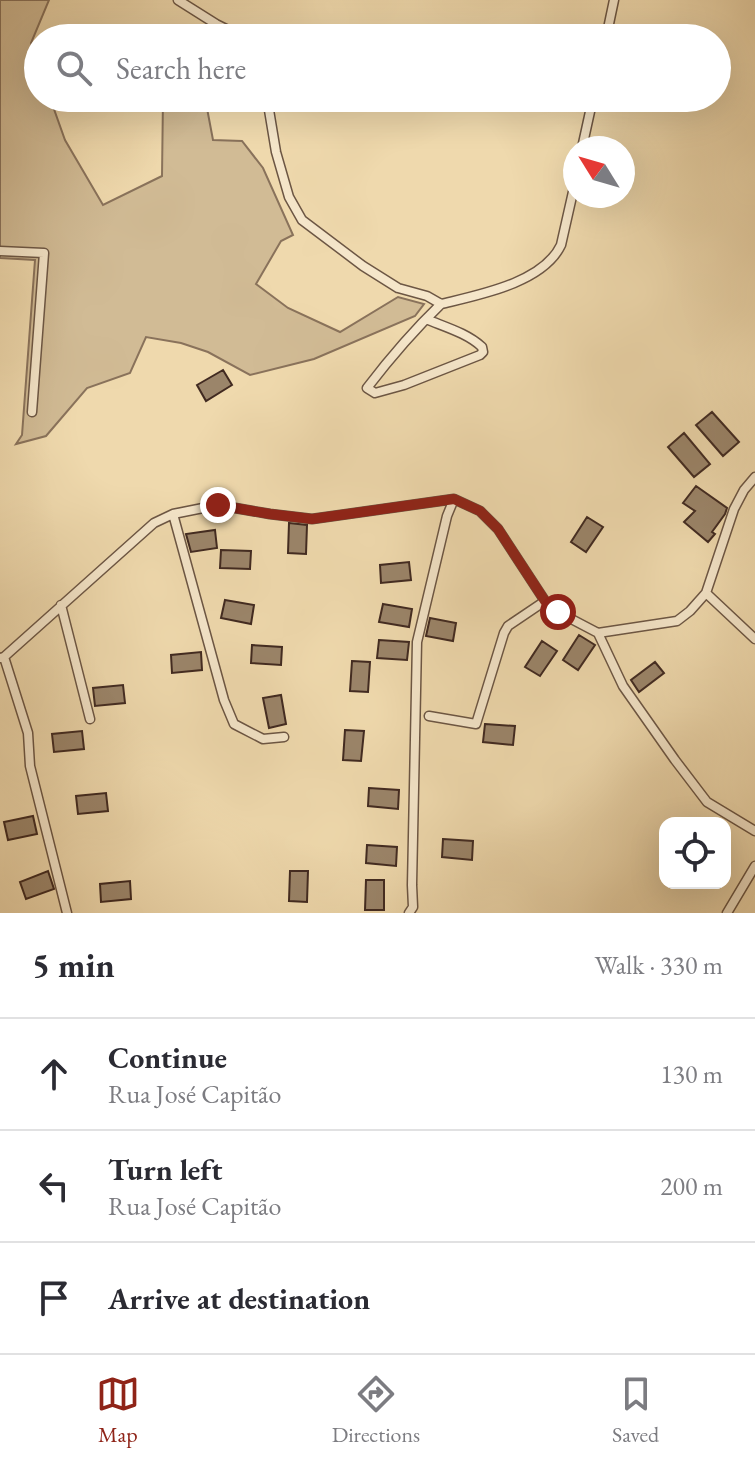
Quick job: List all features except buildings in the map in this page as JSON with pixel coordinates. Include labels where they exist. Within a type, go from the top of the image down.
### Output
[{"type":"street","points":[[178,0],[216,24]]},
{"type":"street","points":[[609,24],[614,0]]},
{"type":"street","points":[[269,112],[289,197],[302,220],[352,259],[398,288],[427,296],[441,304]]},
{"type":"street","points":[[585,136],[590,112]]},
{"type":"street","points":[[426,319],[476,341],[483,352],[404,385],[371,392],[367,388],[401,344],[426,319],[441,304],[491,291],[524,278],[548,263],[561,245],[569,208]]},
{"type":"street","points":[[0,251],[44,253],[32,412]]},
{"type":"street","points":[[67,913],[30,766],[28,733],[2,658],[154,523],[173,514],[218,505],[312,519],[454,499],[480,511],[498,529],[545,601],[558,612],[598,633],[677,621],[690,611],[706,593],[734,509],[755,477]]},
{"type":"street","points":[[409,913],[413,907],[417,642],[447,516],[454,499]]},
{"type":"street","points":[[173,514],[224,700],[234,724],[263,739],[284,737]]},
{"type":"street","points":[[706,593],[755,639]]},
{"type":"street","points":[[429,716],[476,724],[504,633],[508,626],[545,601]]},
{"type":"street","points":[[61,605],[90,719]]},
{"type":"street","points":[[598,633],[623,686],[707,802],[755,831]]},
{"type":"street","points":[[727,913],[755,866]]},
{"type":"shaded area","points":[[0,0],[49,0],[39,24],[24,24],[24,112],[55,112],[65,140],[103,205],[162,176],[163,112],[208,112],[213,140],[242,141],[263,168],[293,235],[281,241],[256,284],[288,308],[340,332],[398,297],[424,304],[415,316],[314,359],[250,375],[208,352],[146,337],[130,373],[87,388],[46,436],[16,444],[22,435],[35,260],[0,258]]},
{"type":"route","points":[[218,505],[312,519],[454,499],[480,511],[498,529],[545,601],[558,612]]}]
